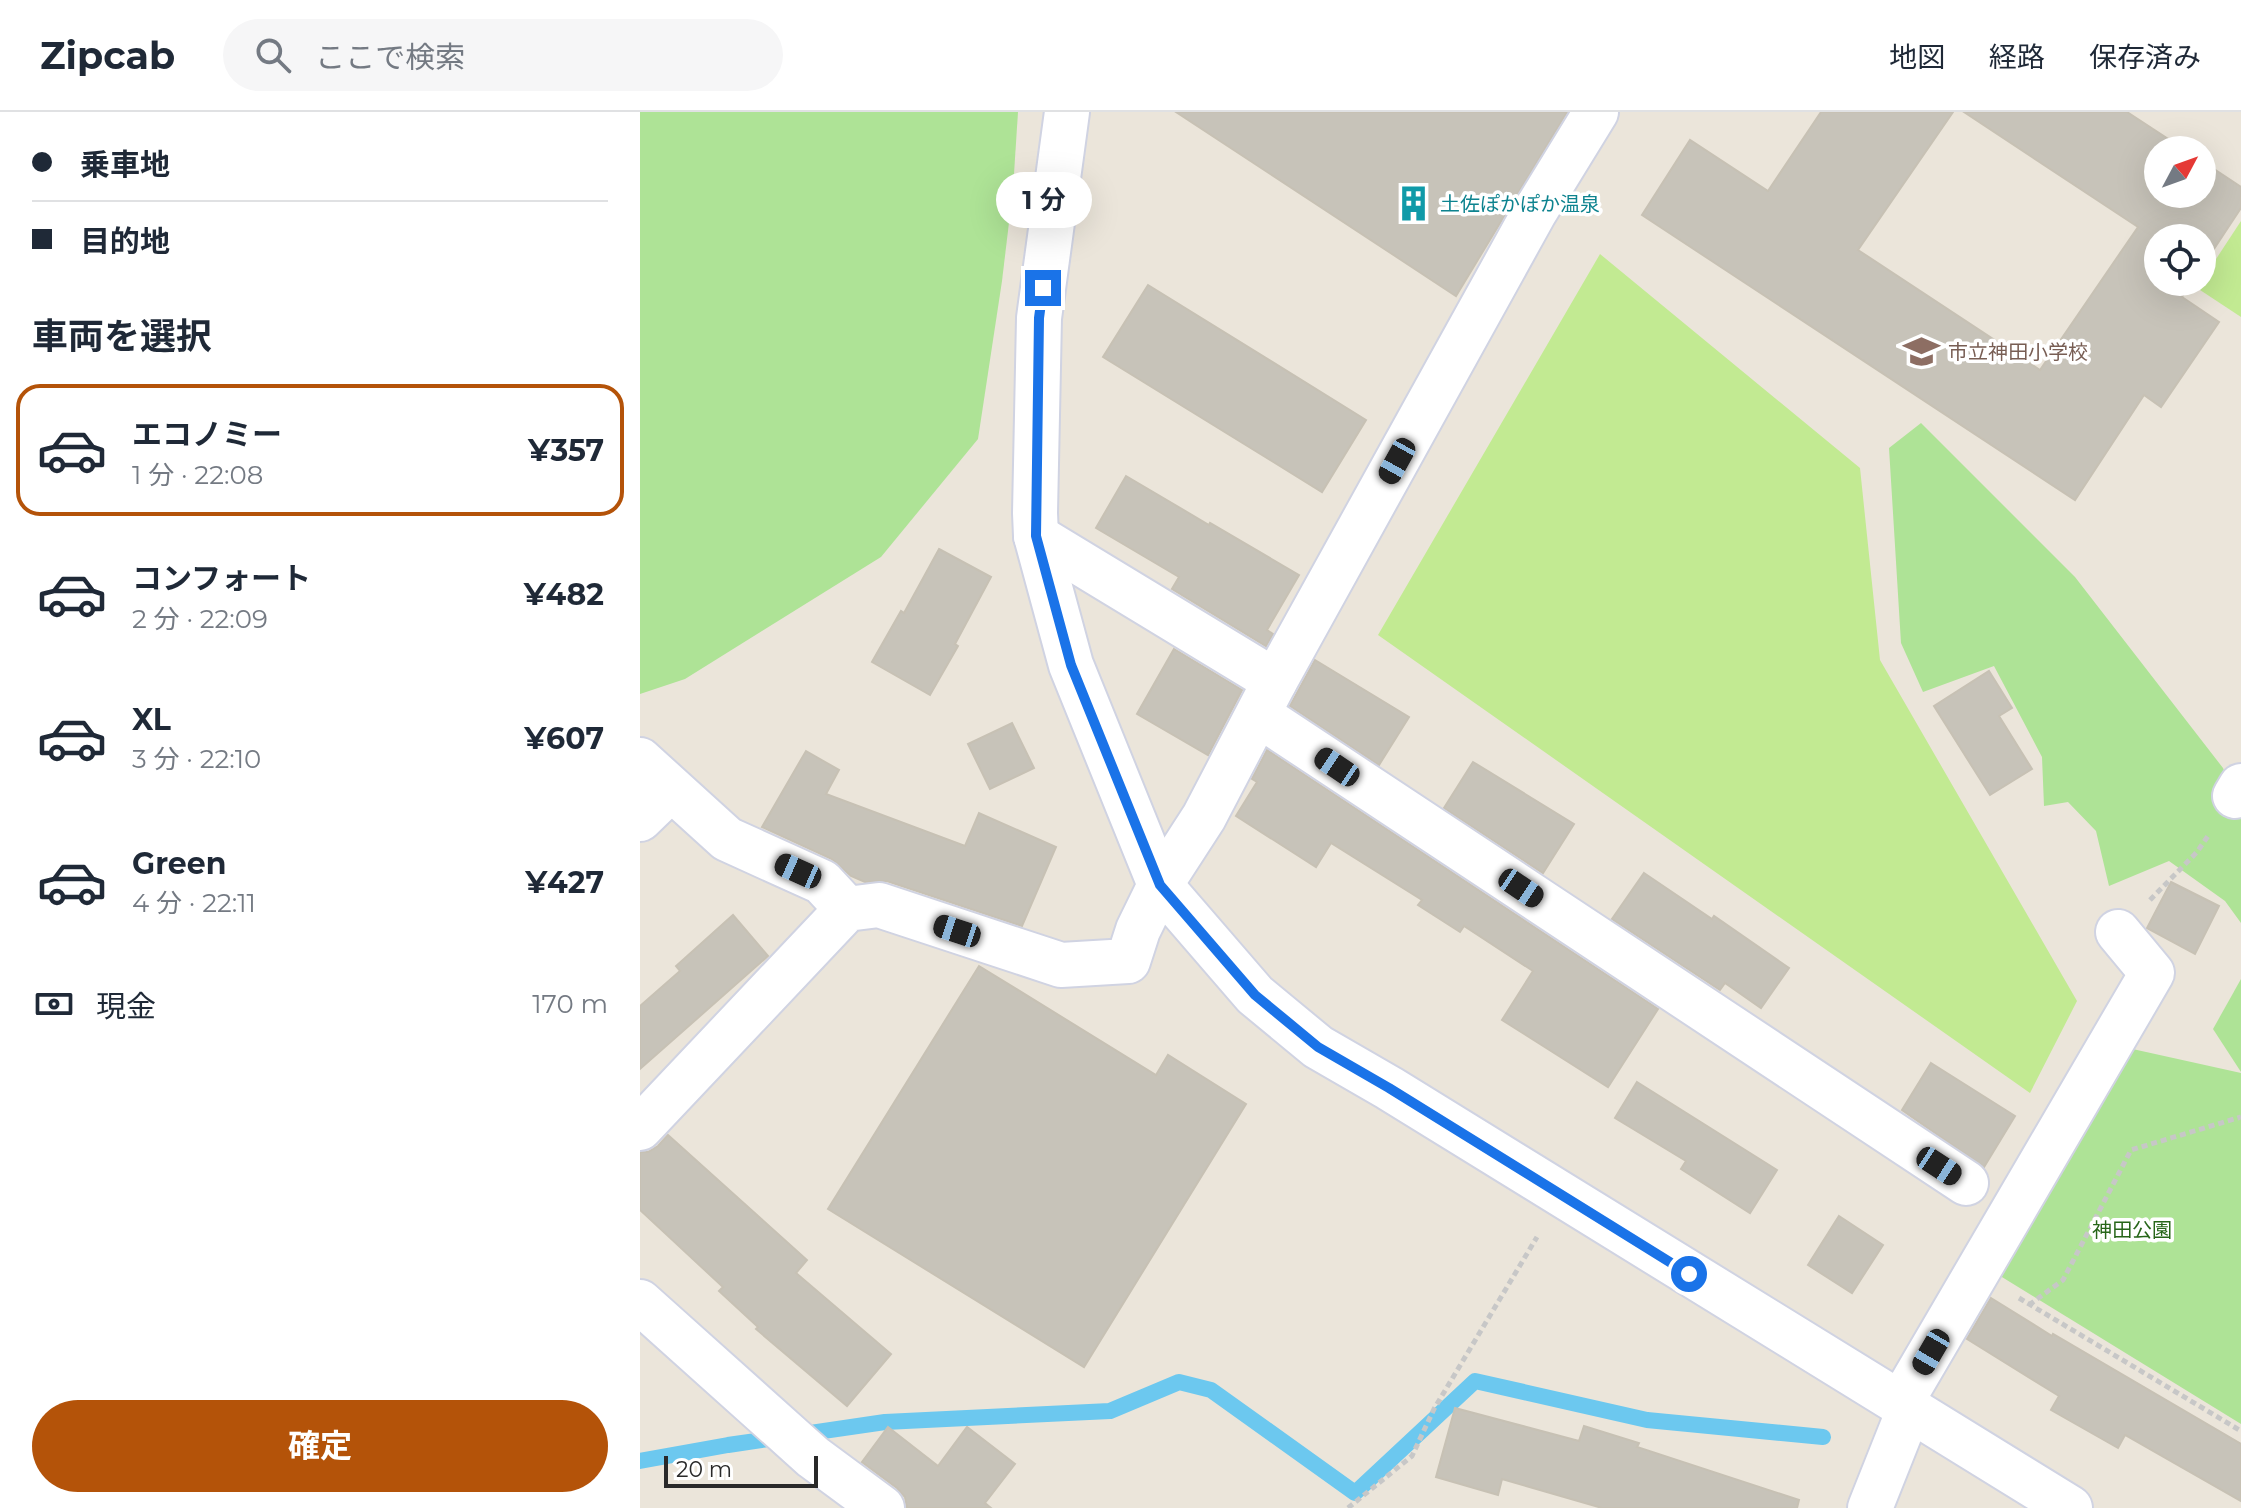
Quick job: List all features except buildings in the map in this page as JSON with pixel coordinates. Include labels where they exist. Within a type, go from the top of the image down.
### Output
[{"type":"street","points":[[1067,112],[1039,318],[1036,536],[1071,665],[1160,885],[1255,995],[1318,1047],[2070,1508]]},
{"type":"street","points":[[640,1128],[847,909],[879,905],[1061,965],[1128,961],[1138,930],[1160,885],[1204,817],[1534,213],[1596,112]]},
{"type":"street","points":[[1036,536],[1966,1183]]},
{"type":"street","points":[[640,760],[727,839],[822,882],[847,909]]},
{"type":"street","points":[[640,819],[671,789]]},
{"type":"street","points":[[1870,1508],[1905,1407],[1977,1273],[2152,973],[2118,932]]},
{"type":"street","points":[[640,1302],[813,1457],[882,1508]]},
{"type":"path","points":[[2118,932],[2197,852],[2238,791]]},
{"type":"path","points":[[2029,1305],[2063,1280],[2131,1150],[2241,1117]]},
{"type":"path","points":[[1348,1508],[1412,1456],[1434,1409],[1539,1234]]},
{"type":"path","points":[[1977,1273],[2241,1431]]},
{"type":"green space","points":[[640,112],[1018,112],[1002,281],[978,439],[881,557],[685,679],[640,694]]},
{"type":"green space","points":[[2241,221],[2241,317],[2209,296],[2216,296],[2216,259]]},
{"type":"green space","points":[[1600,254],[1860,468],[1880,660],[2077,1001],[2030,1093],[1378,635]]},
{"type":"green space","points":[[1921,423],[2075,577],[2223,768],[2235,796],[2241,799],[2241,923],[2225,901],[2169,861],[2109,886],[2096,831],[2068,802],[2044,806],[2042,757],[1994,666],[1923,692],[1901,643],[1889,448]]},
{"type":"green space","points":[[2241,979],[2241,1072],[2213,1029]]},
{"type":"green space","name":"神田公園","points":[[2119,1046],[2241,1073],[2241,1424],[1984,1266]]},
{"type":"waterway","points":[[640,1461],[885,1422],[1110,1411],[1179,1382],[1211,1390],[1355,1493],[1475,1381],[1647,1420],[1823,1437]]},
{"type":"place","name":"土佐ぽかぽか温泉","points":[[1414,204]]},
{"type":"place","name":"市立神田小学校","points":[[1922,352]]},
{"type":"route","points":[[1043,288],[1039,318],[1036,536],[1071,665],[1160,885],[1255,995],[1318,1047],[1689,1274]]}]
